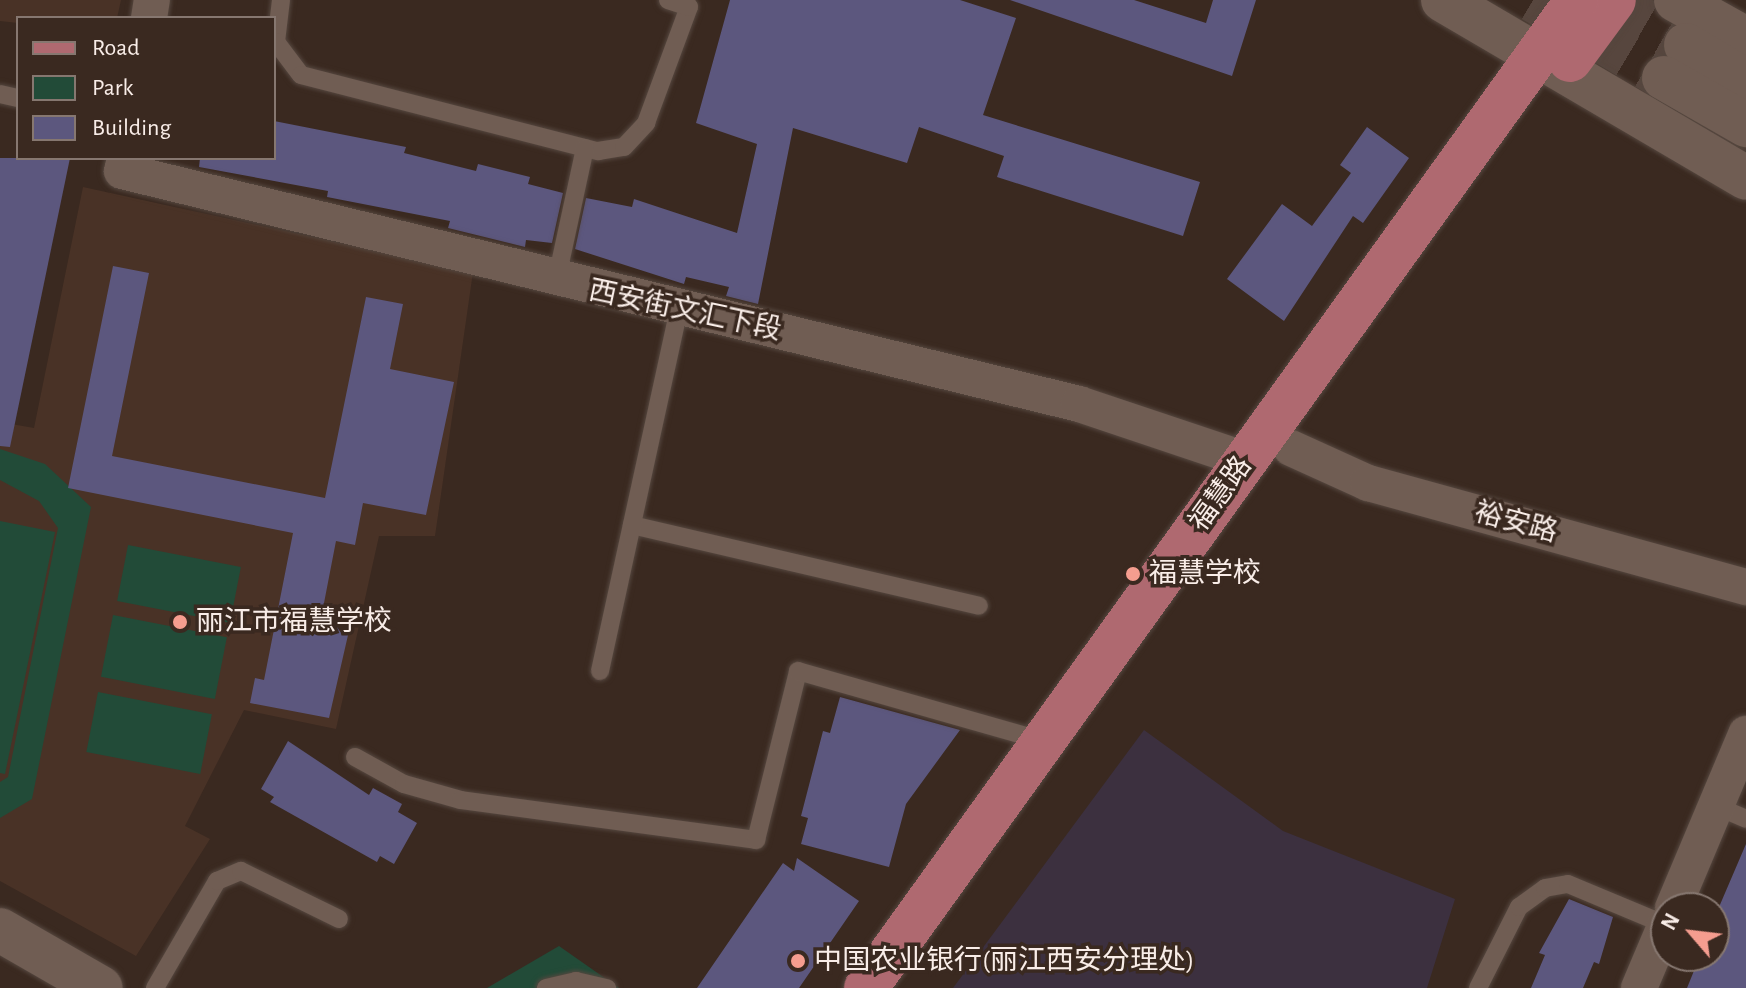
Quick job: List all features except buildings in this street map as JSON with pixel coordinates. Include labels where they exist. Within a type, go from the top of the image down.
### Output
[{"type":"main road","points":[[1443,0],[1746,178]]},
{"type":"main road","name":"福慧路","points":[[904,988],[1291,448],[1549,64],[1577,0]]},
{"type":"main road","name":"福慧路","points":[[866,988],[1246,460],[1549,64],[1614,0]]},
{"type":"main road","points":[[1676,0],[1746,39]]},
{"type":"main road","points":[[1746,81],[1675,61],[1746,125]]},
{"type":"main road","points":[[0,930],[101,988]]},
{"type":"street","name":"西安街文汇下段","points":[[124,165],[556,282],[1079,404],[1246,460]]},
{"type":"street","name":"裕安路","points":[[1291,448],[1368,483],[1746,587]]},
{"type":"street","points":[[1683,892],[1731,812],[1746,734]]},
{"type":"street","points":[[1639,988],[1650,962]]},
{"type":"lane","points":[[281,0],[276,42],[301,75],[585,148],[612,151],[641,133],[689,7],[668,0]]},
{"type":"lane","points":[[556,282],[585,148]]},
{"type":"lane","points":[[600,671],[679,309]]},
{"type":"lane","points":[[632,525],[979,606]]},
{"type":"lane","points":[[355,757],[404,784],[461,800],[756,840],[798,671],[1044,741]]},
{"type":"lane","points":[[155,988],[217,881],[241,871],[339,919]]},
{"type":"lane","points":[[1478,988],[1519,907],[1545,888],[1568,884],[1650,917]]},
{"type":"lane","points":[[546,988],[576,981],[607,988]]},
{"type":"shaded area","points":[[0,0],[121,0],[117,16],[16,16],[16,23],[0,21]]},
{"type":"shaded area","name":"丽江市福慧学校","points":[[83,187],[473,272],[435,536],[379,536],[336,729],[244,710],[185,826],[210,839],[136,956],[0,881],[0,422],[34,428]]},
{"type":"shaded area","points":[[1144,730],[1283,831],[1455,899],[1427,988],[953,988]]},
{"type":"green space","points":[[0,449],[45,464],[91,507],[32,799],[0,818],[0,782],[8,777],[58,528],[39,501],[0,480]]},
{"type":"green space","points":[[0,521],[55,532],[5,774],[0,773]]},
{"type":"green space","points":[[128,545],[241,567],[230,623],[117,601]]},
{"type":"green space","points":[[113,615],[227,637],[215,699],[101,677]]},
{"type":"green space","points":[[98,692],[212,714],[200,774],[86,752]]},
{"type":"green space","points":[[559,946],[619,988],[487,988]]},
{"type":"tunnel","points":[[1533,0],[1664,78]]},
{"type":"tunnel","points":[[1609,0],[1686,45]]},
{"type":"place","name":"福慧学校","points":[[1133,574]]},
{"type":"place","name":"丽江市福慧学校","points":[[180,622]]},
{"type":"place","name":"中国农业银行(丽江西安分理处)","points":[[798,961]]}]
